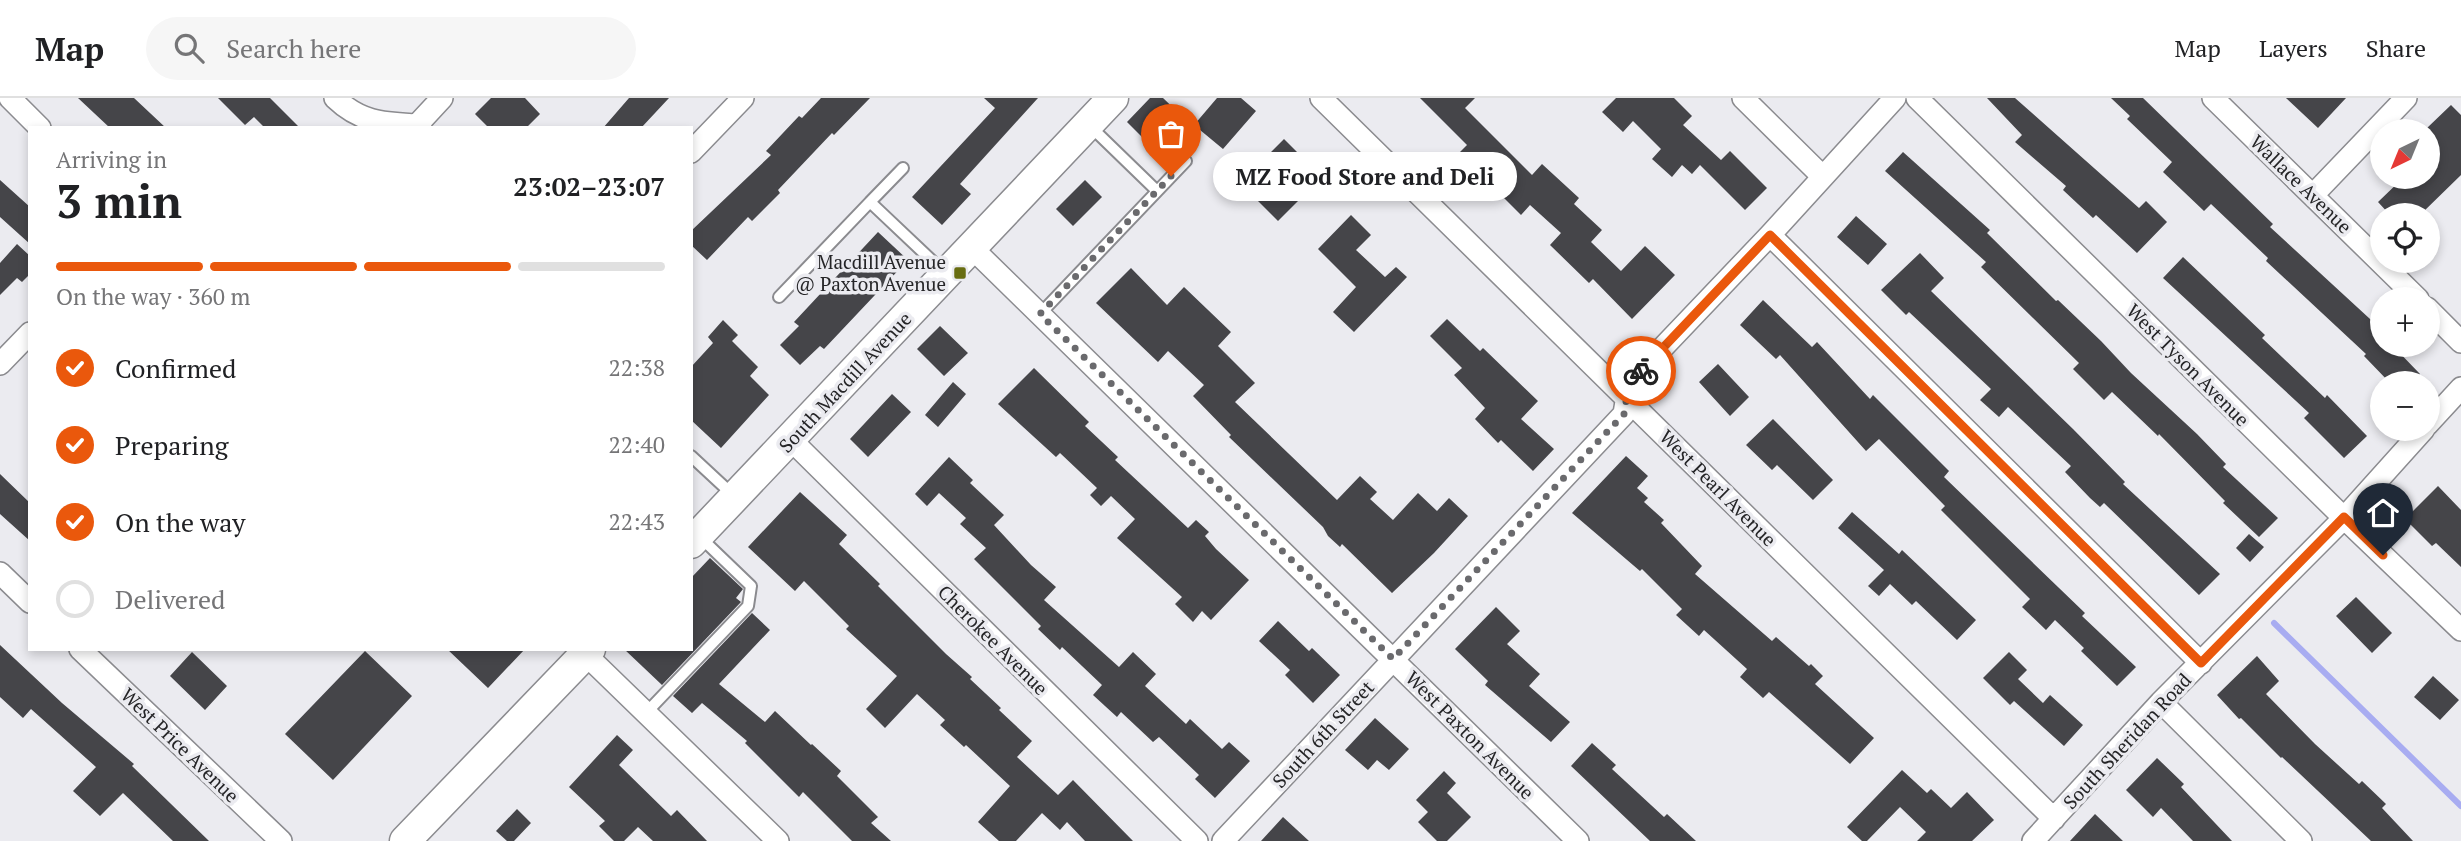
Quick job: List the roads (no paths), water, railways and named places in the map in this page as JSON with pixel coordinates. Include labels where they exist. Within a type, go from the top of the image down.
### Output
[{"type":"street","points":[[10,98],[38,126]]},
{"type":"street","points":[[335,98],[347,110],[376,122],[419,126],[442,98]]},
{"type":"street","points":[[693,150],[743,98]]},
{"type":"street","name":"South Macdill Avenue","points":[[695,534],[735,497],[1114,98]]},
{"type":"street","name":"West Pearl Avenue","points":[[1321,98],[2054,819]]},
{"type":"street","points":[[1743,98],[1822,176]]},
{"type":"street","name":"South 6th Street","points":[[1223,841],[1624,414],[1629,383],[1895,98]]},
{"type":"street","name":"West Tyson Avenue","points":[[1917,98],[2461,630]]},
{"type":"street","name":"Wallace Avenue","points":[[2213,98],[2406,287]]},
{"type":"street","points":[[2313,195],[2406,98]]},
{"type":"street","points":[[1770,235],[2201,663]]},
{"type":"street","name":"West Paxton Avenue","points":[[972,248],[1578,841]]},
{"type":"street","points":[[2440,321],[2461,342]]},
{"type":"street","points":[[0,364],[28,335]]},
{"type":"street","name":"South Sheridan Road","points":[[2440,411],[2461,388]]},
{"type":"street","name":"Cherokee Avenue","points":[[790,439],[1197,841]]},
{"type":"street","name":"South Sheridan Road","points":[[2033,841],[2161,702],[2344,517],[2413,441]]},
{"type":"street","points":[[0,573],[28,600]]},
{"type":"street","name":"West Price Avenue","points":[[82,651],[281,841]]},
{"type":"street","points":[[405,841],[585,651],[779,841]]},
{"type":"street","points":[[2161,702],[2301,841]]},
{"type":"lane","points":[[1088,124],[1157,191]]},
{"type":"lane","points":[[1040,314],[1186,161]]},
{"type":"lane","points":[[779,297],[903,167]]},
{"type":"lane","points":[[870,202],[946,274]]},
{"type":"lane","points":[[693,458],[735,497]]},
{"type":"lane","points":[[646,713],[748,606],[751,586],[695,534]]},
{"type":"waterway","points":[[2274,623],[2461,806]]},
{"type":"place","name":"MZ Food Store and Deli","points":[[1171,176]]},
{"type":"place","name":"Macdill Avenue @ Paxton Avenue","points":[[960,273]]}]
